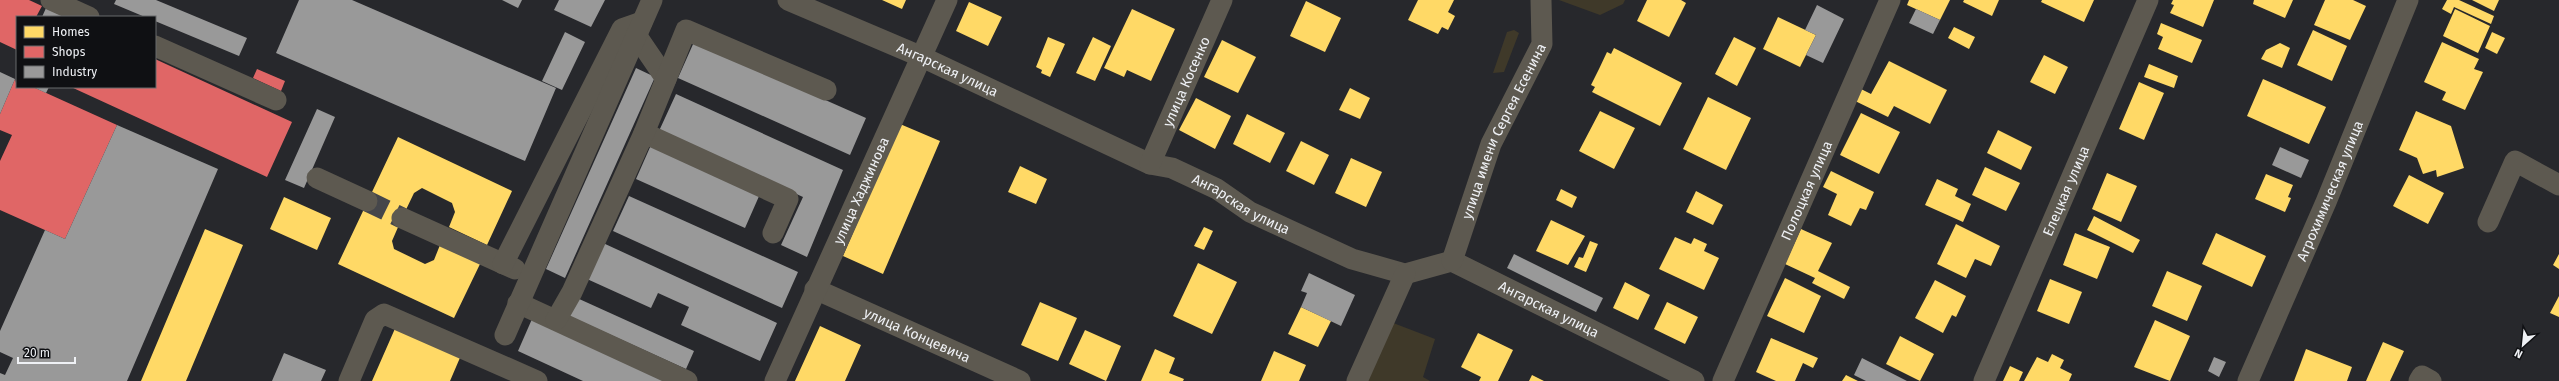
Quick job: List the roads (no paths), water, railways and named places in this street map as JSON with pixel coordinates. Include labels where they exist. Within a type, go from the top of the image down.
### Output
[{"type":"street","points":[[51,0],[87,16]]},
{"type":"street","points":[[505,335],[652,0]]},
{"type":"street","name":"Ангарская улица","points":[[788,0],[922,57],[1150,164],[1172,168],[1217,189],[1250,212],[1352,259],[1405,274]]},
{"type":"street","name":"улица Хаджинова","points":[[775,381],[815,289],[947,0]]},
{"type":"street","name":"улица Косенко","points":[[1150,164],[1222,0]]},
{"type":"street","name":"улица имени Сергея Есенина","points":[[1452,261],[1491,144],[1542,44],[1541,0]]},
{"type":"street","name":"Полоцкая улица","points":[[1723,381],[1890,0]]},
{"type":"street","name":"Елецкая улица","points":[[1984,381],[2148,0]]},
{"type":"street","name":"Агрохимическая улица","points":[[2248,381],[2326,202],[2408,0]]},
{"type":"street","points":[[503,264],[622,28],[639,28]]},
{"type":"street","points":[[639,28],[666,80]]},
{"type":"street","points":[[556,320],[572,292],[644,133],[686,30],[826,90]]},
{"type":"street","points":[[156,46],[276,100]]},
{"type":"street","points":[[644,133],[788,199],[773,233]]},
{"type":"street","points":[[2488,222],[2515,161],[2559,185]]},
{"type":"street","points":[[318,178],[367,201]]},
{"type":"street","points":[[402,218],[530,276]]},
{"type":"street","points":[[1357,381],[1405,274],[1452,261]]},
{"type":"street","name":"Ангарская улица","points":[[1452,261],[1694,381]]},
{"type":"street","name":"улица Концевича","points":[[815,289],[1020,381]]},
{"type":"street","points":[[518,303],[687,381]]},
{"type":"street","points":[[349,381],[375,320],[384,314],[528,379]]},
{"type":"street","points":[[2419,381],[2422,376],[2431,381]]},
{"type":"tunnel","points":[[367,201],[402,218]]}]
